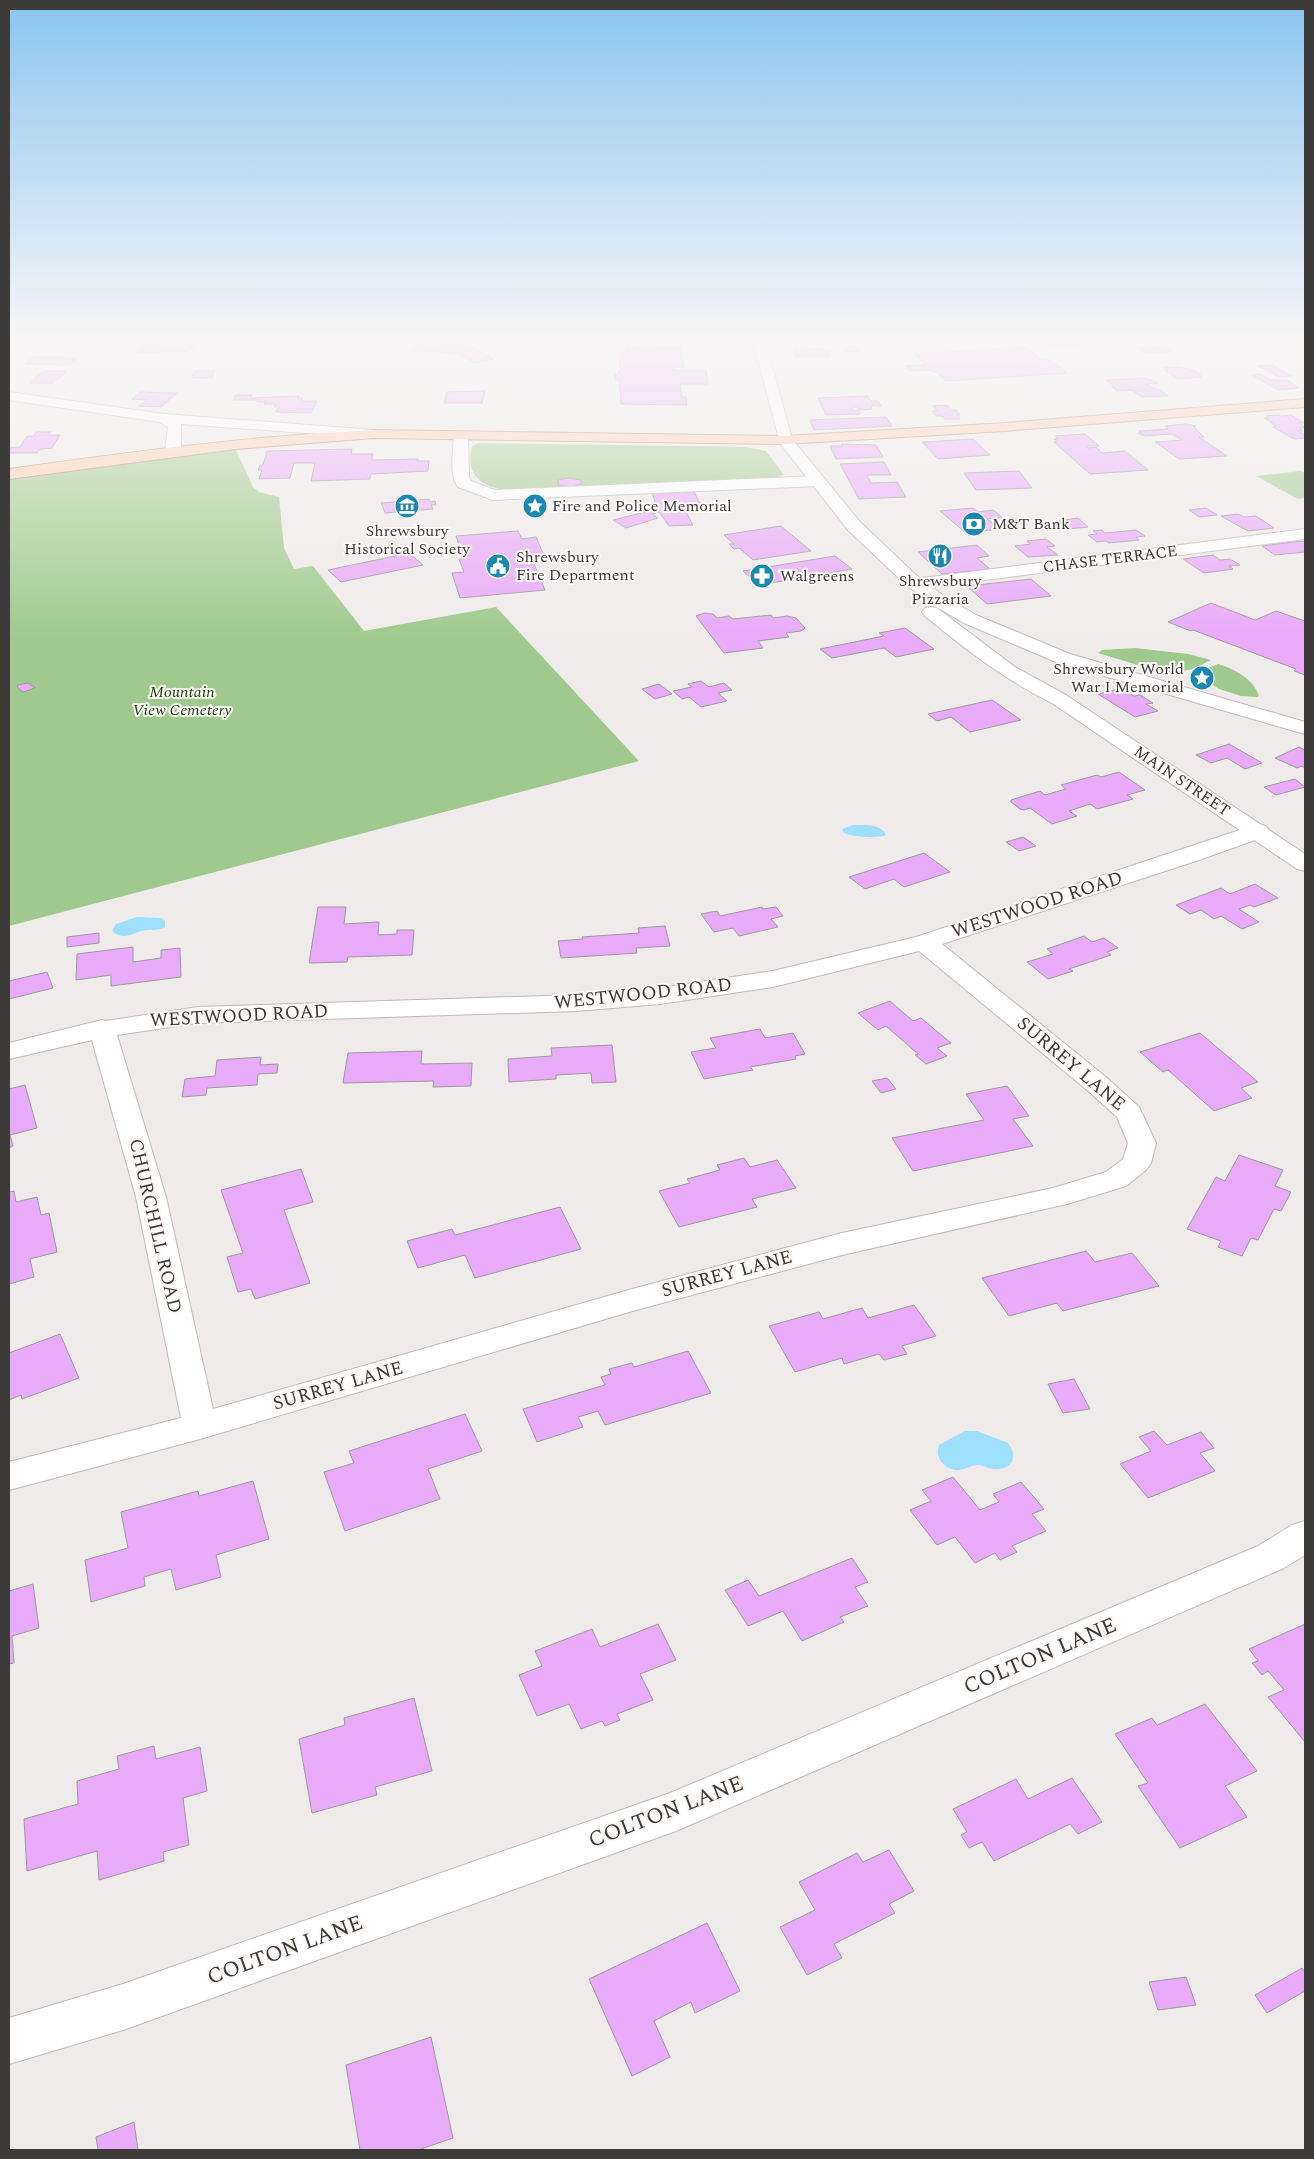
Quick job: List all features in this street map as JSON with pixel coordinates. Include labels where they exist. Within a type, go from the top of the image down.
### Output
[{"type":"main road","points":[[9,474],[173,450],[306,438]]},
{"type":"main road","points":[[603,438],[785,440],[823,438]]},
{"type":"street","points":[[173,450],[174,438]]},
{"type":"street","points":[[198,447],[201,438]]},
{"type":"street","points":[[461,438],[461,477],[464,484],[494,495],[818,481]]},
{"type":"street","name":"MAIN STREET","points":[[785,440],[854,526],[915,584],[970,619],[1063,658],[1305,728]]},
{"type":"street","name":"CHASE TERRACE","points":[[915,584],[1305,534]]},
{"type":"street","name":"MAIN STREET","points":[[915,584],[919,598],[926,608],[984,655],[1034,687],[1059,699],[1305,864]]},
{"type":"street","points":[[1010,671],[1011,662],[1020,656],[1042,650]]},
{"type":"street","points":[[1059,699],[1052,682],[1054,668],[1063,658]]},
{"type":"street","name":"WESTWOOD ROAD","points":[[9,1051],[102,1028],[198,1014],[576,1003],[660,996],[773,979],[924,942],[1191,855],[1258,831]]},
{"type":"street","name":"SURREY LANE","points":[[9,1476],[200,1426],[636,1299],[842,1244],[1065,1194],[1116,1179],[1136,1163],[1142,1142],[1129,1114],[1094,1081],[924,942]]},
{"type":"street","name":"CHURCHILL ROAD","points":[[102,1028],[151,1197],[200,1426]]},
{"type":"street","name":"COLTON LANE","points":[[9,2041],[123,2007],[676,1811],[1271,1557],[1305,1536]]},
{"type":"green space","name":"Mountain View Cemetery","points":[[233,443],[253,487],[259,492],[279,497],[284,548],[294,569],[313,566],[364,631],[496,607],[639,761],[9,926],[9,474]]},
{"type":"green space","points":[[480,443],[746,447],[766,451],[784,475],[774,478],[505,490],[488,485],[476,477],[470,456],[472,446]]},
{"type":"green space","points":[[1301,471],[1305,473],[1305,498],[1298,499],[1256,476]]},
{"type":"green space","points":[[1135,648],[1188,654],[1211,660],[1193,669],[1167,674],[1098,653],[1102,650]]},
{"type":"green space","points":[[1218,664],[1243,676],[1253,685],[1259,696],[1241,696],[1219,689],[1196,673]]},
{"type":"water","points":[[853,825],[867,825],[880,828],[886,835],[864,837],[843,832],[842,829]]},
{"type":"water","points":[[137,917],[162,918],[165,921],[165,927],[125,936],[112,931],[116,924]]},
{"type":"water","points":[[965,1431],[977,1431],[1008,1443],[1013,1453],[1013,1458],[1009,1465],[1004,1468],[991,1469],[978,1465],[959,1470],[945,1466],[939,1459],[939,1445]]},
{"type":"building","points":[[26,438],[58,438],[52,448],[40,449],[37,453],[9,453],[9,448],[20,447]]},
{"type":"building","points":[[1057,438],[1089,438],[1099,446],[1086,446],[1088,448],[1096,447],[1102,453],[1125,451],[1148,470],[1090,474],[1054,442],[1058,442],[1054,439],[1058,439]]},
{"type":"building","points":[[1179,438],[1200,438],[1227,456],[1179,459],[1155,442],[1182,440]]},
{"type":"building","points":[[973,439],[990,455],[938,459],[922,442]]},
{"type":"building","points":[[841,444],[876,445],[883,457],[836,459],[830,446],[842,446]]},
{"type":"building","points":[[352,449],[351,454],[373,454],[372,460],[418,459],[418,461],[429,461],[428,471],[371,474],[370,479],[311,481],[315,463],[294,463],[290,478],[259,479],[262,470],[258,470],[260,465],[263,465],[267,451]]},
{"type":"building","points":[[884,462],[891,475],[867,475],[871,483],[897,482],[906,497],[859,499],[840,464]]},
{"type":"building","points":[[1019,471],[1032,488],[976,490],[964,473]]},
{"type":"building","points":[[568,478],[581,480],[582,483],[571,487],[559,485],[558,480]]},
{"type":"building","points":[[693,490],[700,503],[697,503],[701,511],[686,512],[693,525],[669,526],[659,512],[652,514],[658,518],[626,528],[613,520],[653,510],[649,508],[656,506],[652,492]]},
{"type":"building","points":[[429,499],[430,502],[435,501],[436,505],[431,505],[433,509],[385,513],[381,503]]},
{"type":"building","name":"M&T Bank","points":[[973,508],[978,512],[993,510],[1002,517],[987,519],[1000,529],[966,533],[940,511]]},
{"type":"building","points":[[1206,508],[1217,515],[1199,517],[1189,510]]},
{"type":"building","points":[[1238,514],[1244,517],[1256,516],[1274,528],[1248,531],[1221,516]]},
{"type":"building","points":[[1078,518],[1088,527],[1068,529],[1057,521]]},
{"type":"building","points":[[781,526],[811,551],[753,560],[739,548],[734,549],[729,544],[734,544],[724,535]]},
{"type":"building","points":[[1102,530],[1105,533],[1136,530],[1145,536],[1136,537],[1139,540],[1109,543],[1106,541],[1097,542],[1088,535],[1097,534],[1093,531]]},
{"type":"building","name":"Shrewsbury Fire Department","points":[[518,531],[522,539],[536,537],[545,558],[532,559],[545,590],[460,598],[452,573],[464,572],[459,559],[463,558],[456,536]]},
{"type":"building","points":[[1046,539],[1055,546],[1047,547],[1058,555],[1028,557],[1015,546],[1031,544],[1027,541]]},
{"type":"building","points":[[1305,542],[1305,552],[1275,555],[1262,546]]},
{"type":"building","points":[[977,545],[989,556],[977,558],[990,569],[942,574],[918,552]]},
{"type":"building","points":[[409,553],[423,565],[341,582],[328,570]]},
{"type":"building","points":[[1213,555],[1220,560],[1230,559],[1240,565],[1229,566],[1233,569],[1204,573],[1183,559]]},
{"type":"building","name":"Walgreens","points":[[835,556],[852,569],[759,585],[743,571]]},
{"type":"building","points":[[1031,579],[1051,596],[987,604],[967,586]]},
{"type":"building","points":[[1211,603],[1255,620],[1276,611],[1305,621],[1305,675],[1294,671],[1296,669],[1168,622]]},
{"type":"building","points":[[704,613],[713,614],[717,618],[729,616],[733,619],[771,615],[773,618],[787,616],[796,618],[805,628],[801,631],[786,633],[789,637],[758,641],[763,648],[724,653],[696,616]]},
{"type":"building","points":[[905,628],[934,649],[896,657],[884,648],[832,658],[820,649],[884,636],[879,633]]},
{"type":"building","points":[[701,681],[709,687],[724,683],[732,690],[718,693],[727,701],[701,707],[689,697],[682,699],[673,691],[692,687],[688,684]]},
{"type":"building","points":[[28,683],[35,688],[23,692],[17,687],[18,685]]},
{"type":"building","points":[[659,684],[672,694],[655,699],[642,689]]},
{"type":"building","points":[[1121,689],[1134,696],[1140,695],[1153,703],[1146,704],[1158,711],[1135,717],[1098,694]]},
{"type":"building","points":[[992,700],[1021,720],[970,732],[951,717],[937,721],[928,714]]},
{"type":"building","points":[[1229,744],[1262,763],[1245,769],[1227,758],[1211,763],[1196,755]]},
{"type":"building","points":[[1299,747],[1305,750],[1305,768],[1302,766],[1297,768],[1275,758]]},
{"type":"building","points":[[1119,772],[1145,790],[1127,795],[1133,799],[1097,809],[1090,804],[1069,811],[1077,816],[1052,824],[1030,808],[1020,809],[1011,802],[1011,800],[1040,791],[1045,795],[1066,789],[1061,785],[1097,775],[1101,777]]},
{"type":"building","points":[[1295,779],[1305,787],[1276,795],[1264,787]]},
{"type":"building","points":[[1023,837],[1036,846],[1019,851],[1006,842]]},
{"type":"building","points":[[924,853],[950,872],[904,887],[894,879],[865,889],[849,877]]},
{"type":"building","points":[[1255,884],[1278,898],[1254,907],[1250,905],[1239,909],[1259,922],[1242,929],[1221,916],[1214,919],[1201,910],[1190,914],[1176,905],[1221,888],[1230,894]]},
{"type":"building","points":[[318,907],[346,907],[344,924],[379,922],[378,935],[397,934],[397,930],[414,930],[412,955],[348,957],[347,962],[309,963]]},
{"type":"building","points":[[762,907],[763,909],[776,907],[783,916],[771,919],[778,927],[739,936],[733,928],[714,932],[701,914],[717,911],[720,916]]},
{"type":"building","points":[[665,926],[670,946],[636,948],[637,953],[561,958],[558,941],[583,939],[582,937],[639,933],[638,928]]},
{"type":"building","points":[[99,933],[99,943],[67,947],[67,937]]},
{"type":"building","points":[[1084,936],[1092,942],[1104,938],[1118,948],[1107,952],[1111,955],[1069,969],[1073,971],[1048,979],[1027,962],[1053,954],[1047,949]]},
{"type":"building","points":[[133,947],[133,962],[161,958],[161,950],[180,948],[181,977],[111,986],[111,975],[76,980],[77,954]]},
{"type":"building","points":[[47,972],[53,988],[9,999],[9,981]]},
{"type":"building","points":[[890,1001],[913,1021],[921,1018],[951,1043],[937,1048],[947,1056],[926,1064],[915,1055],[918,1054],[886,1026],[878,1030],[858,1013]]},
{"type":"building","points":[[760,1029],[765,1038],[793,1033],[805,1054],[795,1056],[796,1059],[750,1067],[753,1070],[704,1079],[691,1052],[716,1048],[710,1038]]},
{"type":"building","points":[[1200,1033],[1258,1082],[1241,1088],[1252,1098],[1214,1111],[1168,1070],[1163,1072],[1140,1052]]},
{"type":"building","points":[[612,1045],[616,1082],[592,1083],[591,1073],[556,1075],[556,1079],[509,1082],[508,1059],[552,1056],[551,1048]]},
{"type":"building","points":[[422,1051],[421,1064],[472,1063],[471,1086],[433,1087],[434,1081],[343,1083],[348,1053]]},
{"type":"building","points":[[261,1057],[260,1065],[278,1064],[277,1073],[258,1074],[257,1085],[207,1088],[206,1095],[182,1097],[185,1079],[215,1076],[217,1060]]},
{"type":"building","points":[[887,1078],[896,1089],[881,1093],[872,1081]]},
{"type":"building","points":[[25,1085],[37,1128],[10,1135],[13,1146],[9,1148],[9,1089]]},
{"type":"building","points":[[1007,1086],[1029,1116],[1013,1119],[1033,1146],[913,1171],[892,1138],[984,1120],[966,1094]]},
{"type":"building","points":[[1239,1155],[1283,1170],[1275,1186],[1291,1192],[1281,1211],[1274,1209],[1258,1240],[1251,1238],[1242,1256],[1218,1247],[1221,1241],[1187,1229],[1216,1177],[1225,1181]]},
{"type":"building","points":[[744,1158],[750,1167],[777,1160],[796,1188],[752,1199],[757,1207],[679,1227],[659,1191],[690,1183],[687,1179],[720,1170],[717,1165]]},
{"type":"building","points":[[301,1169],[313,1202],[284,1210],[310,1283],[255,1299],[251,1289],[238,1292],[227,1257],[243,1253],[221,1190]]},
{"type":"building","points":[[14,1191],[16,1202],[37,1197],[41,1215],[49,1213],[57,1252],[30,1259],[34,1277],[9,1284],[9,1192]]},
{"type":"building","points":[[560,1207],[581,1249],[475,1278],[465,1255],[418,1268],[407,1241],[452,1229],[455,1235]]},
{"type":"building","points":[[1086,1251],[1095,1262],[1132,1253],[1159,1286],[1063,1311],[1057,1303],[1009,1316],[982,1278]]},
{"type":"building","points":[[914,1305],[936,1336],[902,1346],[907,1354],[884,1360],[879,1354],[844,1364],[842,1358],[795,1372],[769,1326],[819,1312],[823,1319],[862,1308],[868,1318]]},
{"type":"building","points":[[60,1334],[79,1378],[22,1399],[21,1395],[9,1400],[9,1353]]},
{"type":"building","points":[[688,1351],[711,1393],[605,1425],[598,1411],[578,1417],[583,1427],[537,1442],[523,1409],[605,1385],[601,1377],[611,1374],[609,1369],[632,1363],[634,1367]]},
{"type":"building","points":[[1074,1379],[1090,1409],[1063,1413],[1048,1384]]},
{"type":"building","points":[[465,1414],[482,1451],[428,1469],[440,1499],[345,1531],[324,1472],[354,1463],[349,1451]]},
{"type":"building","points":[[1154,1431],[1167,1445],[1201,1432],[1214,1448],[1200,1453],[1215,1471],[1148,1498],[1120,1464],[1151,1451],[1139,1437]]},
{"type":"building","points":[[953,1477],[980,1510],[999,1502],[993,1494],[1021,1482],[1044,1509],[1032,1514],[1046,1531],[1012,1546],[1017,1552],[1000,1560],[995,1553],[975,1563],[955,1537],[937,1545],[910,1510],[931,1501],[922,1490]]},
{"type":"building","points":[[253,1481],[269,1539],[216,1555],[221,1577],[176,1590],[171,1569],[144,1577],[145,1586],[91,1602],[85,1560],[128,1548],[121,1512],[198,1491],[199,1496]]},
{"type":"building","points":[[852,1558],[868,1582],[855,1587],[868,1606],[840,1617],[844,1622],[802,1641],[783,1611],[748,1626],[725,1590],[748,1580],[759,1596]]},
{"type":"building","points":[[33,1584],[39,1628],[12,1636],[14,1663],[9,1664],[9,1591]]},
{"type":"building","points":[[658,1624],[676,1660],[640,1674],[653,1700],[617,1714],[620,1720],[605,1726],[602,1721],[581,1729],[569,1704],[537,1716],[519,1675],[542,1666],[535,1651],[592,1629],[600,1647]]},
{"type":"building","points":[[1305,1624],[1305,1742],[1268,1697],[1284,1690],[1268,1671],[1262,1675],[1252,1663],[1258,1661],[1249,1649]]},
{"type":"building","points":[[414,1698],[432,1771],[375,1787],[377,1795],[312,1813],[299,1739],[345,1725],[344,1718]]},
{"type":"building","points":[[1205,1704],[1257,1771],[1225,1786],[1247,1817],[1180,1848],[1138,1786],[1148,1783],[1115,1734],[1152,1718],[1157,1725]]},
{"type":"building","points":[[154,1746],[156,1759],[200,1747],[207,1791],[183,1798],[189,1845],[163,1852],[164,1861],[99,1880],[97,1851],[27,1871],[24,1819],[78,1804],[77,1781],[119,1769],[117,1756]]},
{"type":"building","points":[[1072,1778],[1102,1822],[1078,1834],[1070,1824],[994,1861],[982,1842],[969,1848],[961,1835],[967,1832],[953,1809],[1016,1779],[1028,1799]]},
{"type":"building","points":[[889,1850],[914,1891],[889,1904],[895,1913],[834,1944],[842,1958],[807,1975],[780,1927],[815,1910],[799,1882],[857,1853],[863,1862]]},
{"type":"building","points":[[707,1923],[740,1991],[695,2013],[691,2002],[654,2021],[670,2057],[632,2076],[589,1979]]},
{"type":"building","points":[[1302,1968],[1305,1972],[1305,1991],[1267,2013],[1255,1995]]},
{"type":"building","points":[[1186,1977],[1196,2005],[1158,2010],[1149,1982]]},
{"type":"building","points":[[431,2037],[453,2138],[418,2150],[360,2150],[346,2065]]},
{"type":"building","points":[[134,2122],[138,2150],[98,2150],[96,2137]]},
{"type":"place","name":"Shrewsbury Historical Society","points":[[407,506]]},
{"type":"place","name":"Fire and Police Memorial","points":[[535,506]]},
{"type":"place","name":"M&T Bank","points":[[974,524]]},
{"type":"place","name":"Shrewsbury Pizzaria","points":[[940,556]]},
{"type":"place","name":"Shrewsbury Fire Department","points":[[498,566]]},
{"type":"place","name":"Walgreens","points":[[762,576]]},
{"type":"place","name":"Shrewsbury World War I Memorial","points":[[1202,678]]}]
